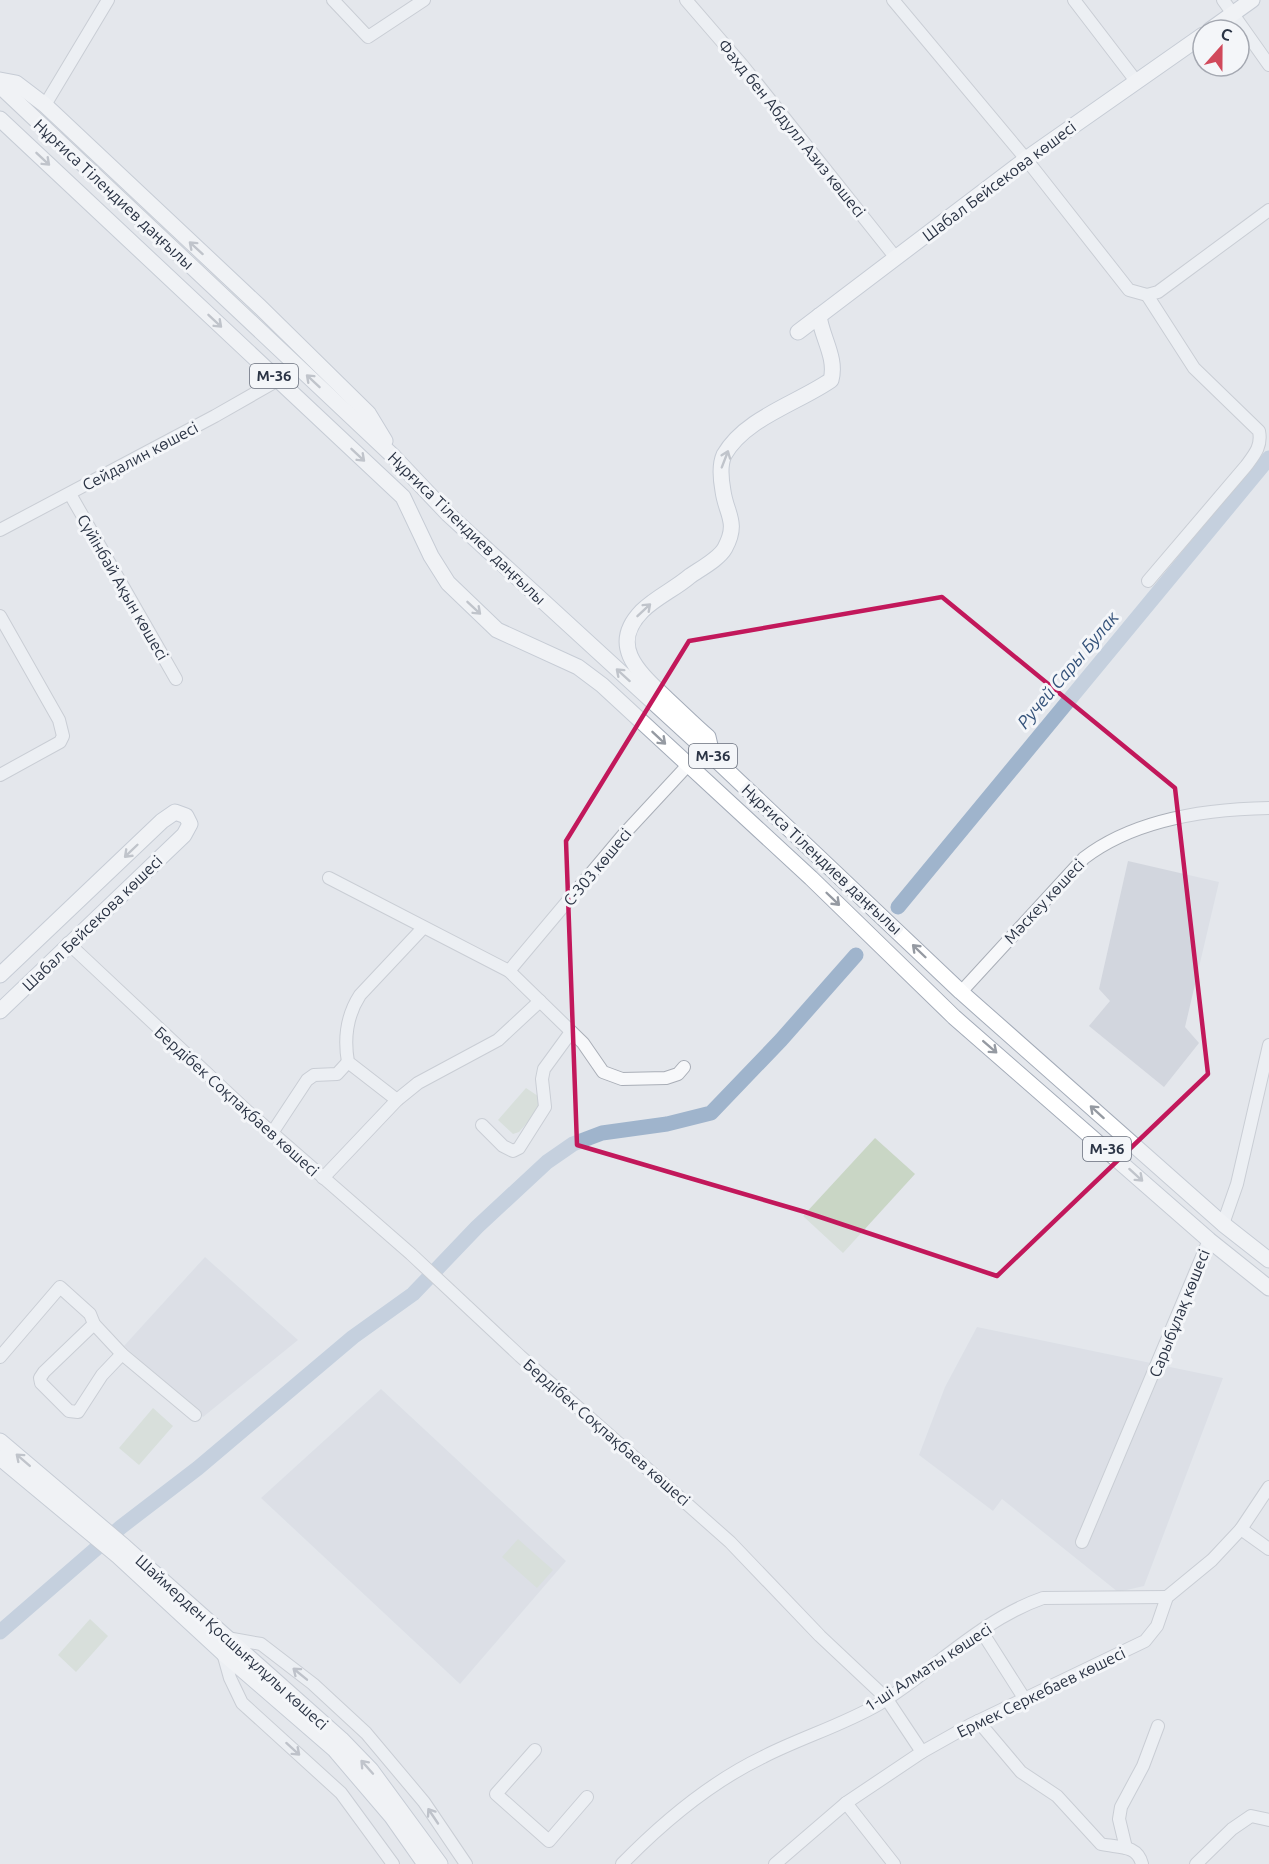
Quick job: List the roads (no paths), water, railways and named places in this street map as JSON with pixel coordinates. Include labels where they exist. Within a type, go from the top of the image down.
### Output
[{"type":"main road","points":[[1227,18],[1252,0]]},
{"type":"main road","name":"Шабал Бейсекова көшесі","points":[[798,332],[1026,159],[1191,42]]},
{"type":"main road","points":[[0,80],[16,83],[45,105],[259,306],[368,413],[394,457]]},
{"type":"main road","name":"Нұрғиса Тілендиев даңғылы","points":[[0,86],[394,457],[498,561],[712,756],[961,992]]},
{"type":"main road","name":"Нұрғиса Тілендиев даңғылы","points":[[0,119],[403,497],[430,556],[448,583],[497,630],[578,667],[602,685],[811,878],[946,1008]]},
{"type":"main road","points":[[65,124],[82,164]]},
{"type":"main road","points":[[188,296],[195,284],[207,281]]},
{"type":"main road","points":[[712,756],[708,738],[641,675],[629,656],[628,628],[644,609],[724,550],[731,532],[731,517],[723,498],[722,465],[724,456],[735,441],[761,421],[831,380],[832,360],[822,336],[819,316]]},
{"type":"main road","points":[[403,497],[418,482]]},
{"type":"main road","name":"Шабал Бейсекова көшесі","points":[[0,975],[162,821],[175,812],[188,819],[190,824],[184,834],[68,943],[0,1011]]},
{"type":"main road","points":[[811,878],[825,862]]},
{"type":"main road","name":"Мәскеу көшесі","points":[[946,1008],[961,992]]},
{"type":"main road","name":"M-36","points":[[961,992],[1223,1224],[1269,1260]]},
{"type":"main road","name":"M-36","points":[[946,1008],[1209,1240],[1269,1288]]},
{"type":"main road","name":"Сарыбұлақ көшесі","points":[[1209,1240],[1223,1224]]},
{"type":"main road","name":"Шаймерден Қосшығұлұлы көшесі","points":[[0,1441],[96,1530],[227,1638],[341,1739],[371,1770],[440,1864]]},
{"type":"main road","name":"Шаймерден Қосшығұлұлы көшесі","points":[[0,1458],[96,1530]]},
{"type":"main road","name":"Шаймерден Қосшығұлұлы көшесі","points":[[122,1552],[223,1653],[334,1749],[392,1817],[425,1864]]},
{"type":"street","points":[[45,105],[108,0]]},
{"type":"street","points":[[333,0],[368,37],[423,1]]},
{"type":"street","name":"Фахд бен Абдулл Азиз көшесі","points":[[686,0],[747,71],[896,258]]},
{"type":"street","points":[[893,0],[1026,159],[1129,290],[1144,294],[1158,292],[1269,210]]},
{"type":"street","points":[[1074,0],[1136,81]]},
{"type":"street","points":[[1223,0],[1269,65]]},
{"type":"street","points":[[1144,294],[1194,368],[1259,431],[1260,438],[1260,446],[1246,466],[1148,580]]},
{"type":"street","name":"Сейдалин көшесі","points":[[0,530],[278,380]]},
{"type":"street","name":"Сүйінбай Ақын көшесі","points":[[70,494],[176,679]]},
{"type":"street","points":[[0,616],[59,720],[63,736],[60,742],[0,775]]},
{"type":"street","name":"С-303 көшесі","points":[[509,971],[624,834],[688,765]]},
{"type":"street","name":"Мәскеу көшесі","points":[[961,992],[1084,858],[1097,848],[1134,829],[1176,819],[1243,808],[1269,808]]},
{"type":"street","points":[[329,878],[509,971],[583,1043],[603,1072],[622,1079],[666,1078],[678,1074],[684,1067]]},
{"type":"street","points":[[272,1132],[307,1080],[314,1075],[337,1074],[348,1062],[346,1035],[352,1007],[360,995],[423,928]]},
{"type":"street","name":"Бердібек Соқпақбаев көшесі","points":[[68,943],[272,1132],[712,1524],[820,1636],[886,1698],[922,1752]]},
{"type":"street","points":[[323,1178],[397,1100],[418,1083],[498,1040],[540,1001]]},
{"type":"street","points":[[482,1125],[503,1146],[513,1151],[519,1148],[546,1107],[543,1069],[571,1032]]},
{"type":"street","name":"Сарыбұлақ көшесі","points":[[1223,1224],[1237,1184],[1268,1052]]},
{"type":"street","points":[[348,1062],[397,1100]]},
{"type":"street","name":"Сарыбұлақ көшесі","points":[[1082,1542],[1209,1240]]},
{"type":"street","points":[[0,1357],[60,1287],[90,1314],[93,1324],[122,1354],[195,1415]]},
{"type":"street","points":[[93,1324],[44,1372],[40,1378],[41,1383],[69,1411],[78,1412],[102,1375],[122,1354]]},
{"type":"street","points":[[1167,1597],[1212,1560],[1241,1529],[1269,1487]]},
{"type":"street","points":[[1241,1529],[1269,1549]]},
{"type":"street","name":"1-ші Алматы көшесі","points":[[622,1864],[643,1842],[702,1795],[760,1758],[886,1698],[982,1632],[1029,1603],[1043,1598],[1167,1597]]},
{"type":"street","name":"Ермек Серкебаев көшесі","points":[[775,1864],[846,1803],[922,1752],[1024,1698],[1137,1646],[1157,1626],[1167,1597]]},
{"type":"street","points":[[982,1632],[1024,1698]]},
{"type":"street","points":[[227,1638],[261,1644],[313,1684],[366,1733],[424,1802],[466,1864]]},
{"type":"street","points":[[223,1653],[230,1678],[242,1703],[341,1793],[393,1864]]},
{"type":"street","points":[[978,1721],[1021,1772],[1057,1796],[1101,1844],[1136,1851],[1142,1864]]},
{"type":"street","points":[[1126,1848],[1119,1819],[1121,1807],[1143,1766],[1158,1726]]},
{"type":"street","points":[[534,1750],[496,1794],[549,1841],[587,1797]]},
{"type":"street","points":[[846,1803],[894,1864]]},
{"type":"street","points":[[1196,1864],[1232,1829],[1251,1816],[1269,1820]]},
{"type":"waterway","name":"Ручей Сары Булак","points":[[898,907],[1269,458]]},
{"type":"waterway","points":[[0,1632],[121,1527],[198,1468],[353,1337],[413,1294],[477,1227],[547,1162],[573,1144],[602,1133],[667,1124],[711,1113],[781,1040],[856,955]]}]
